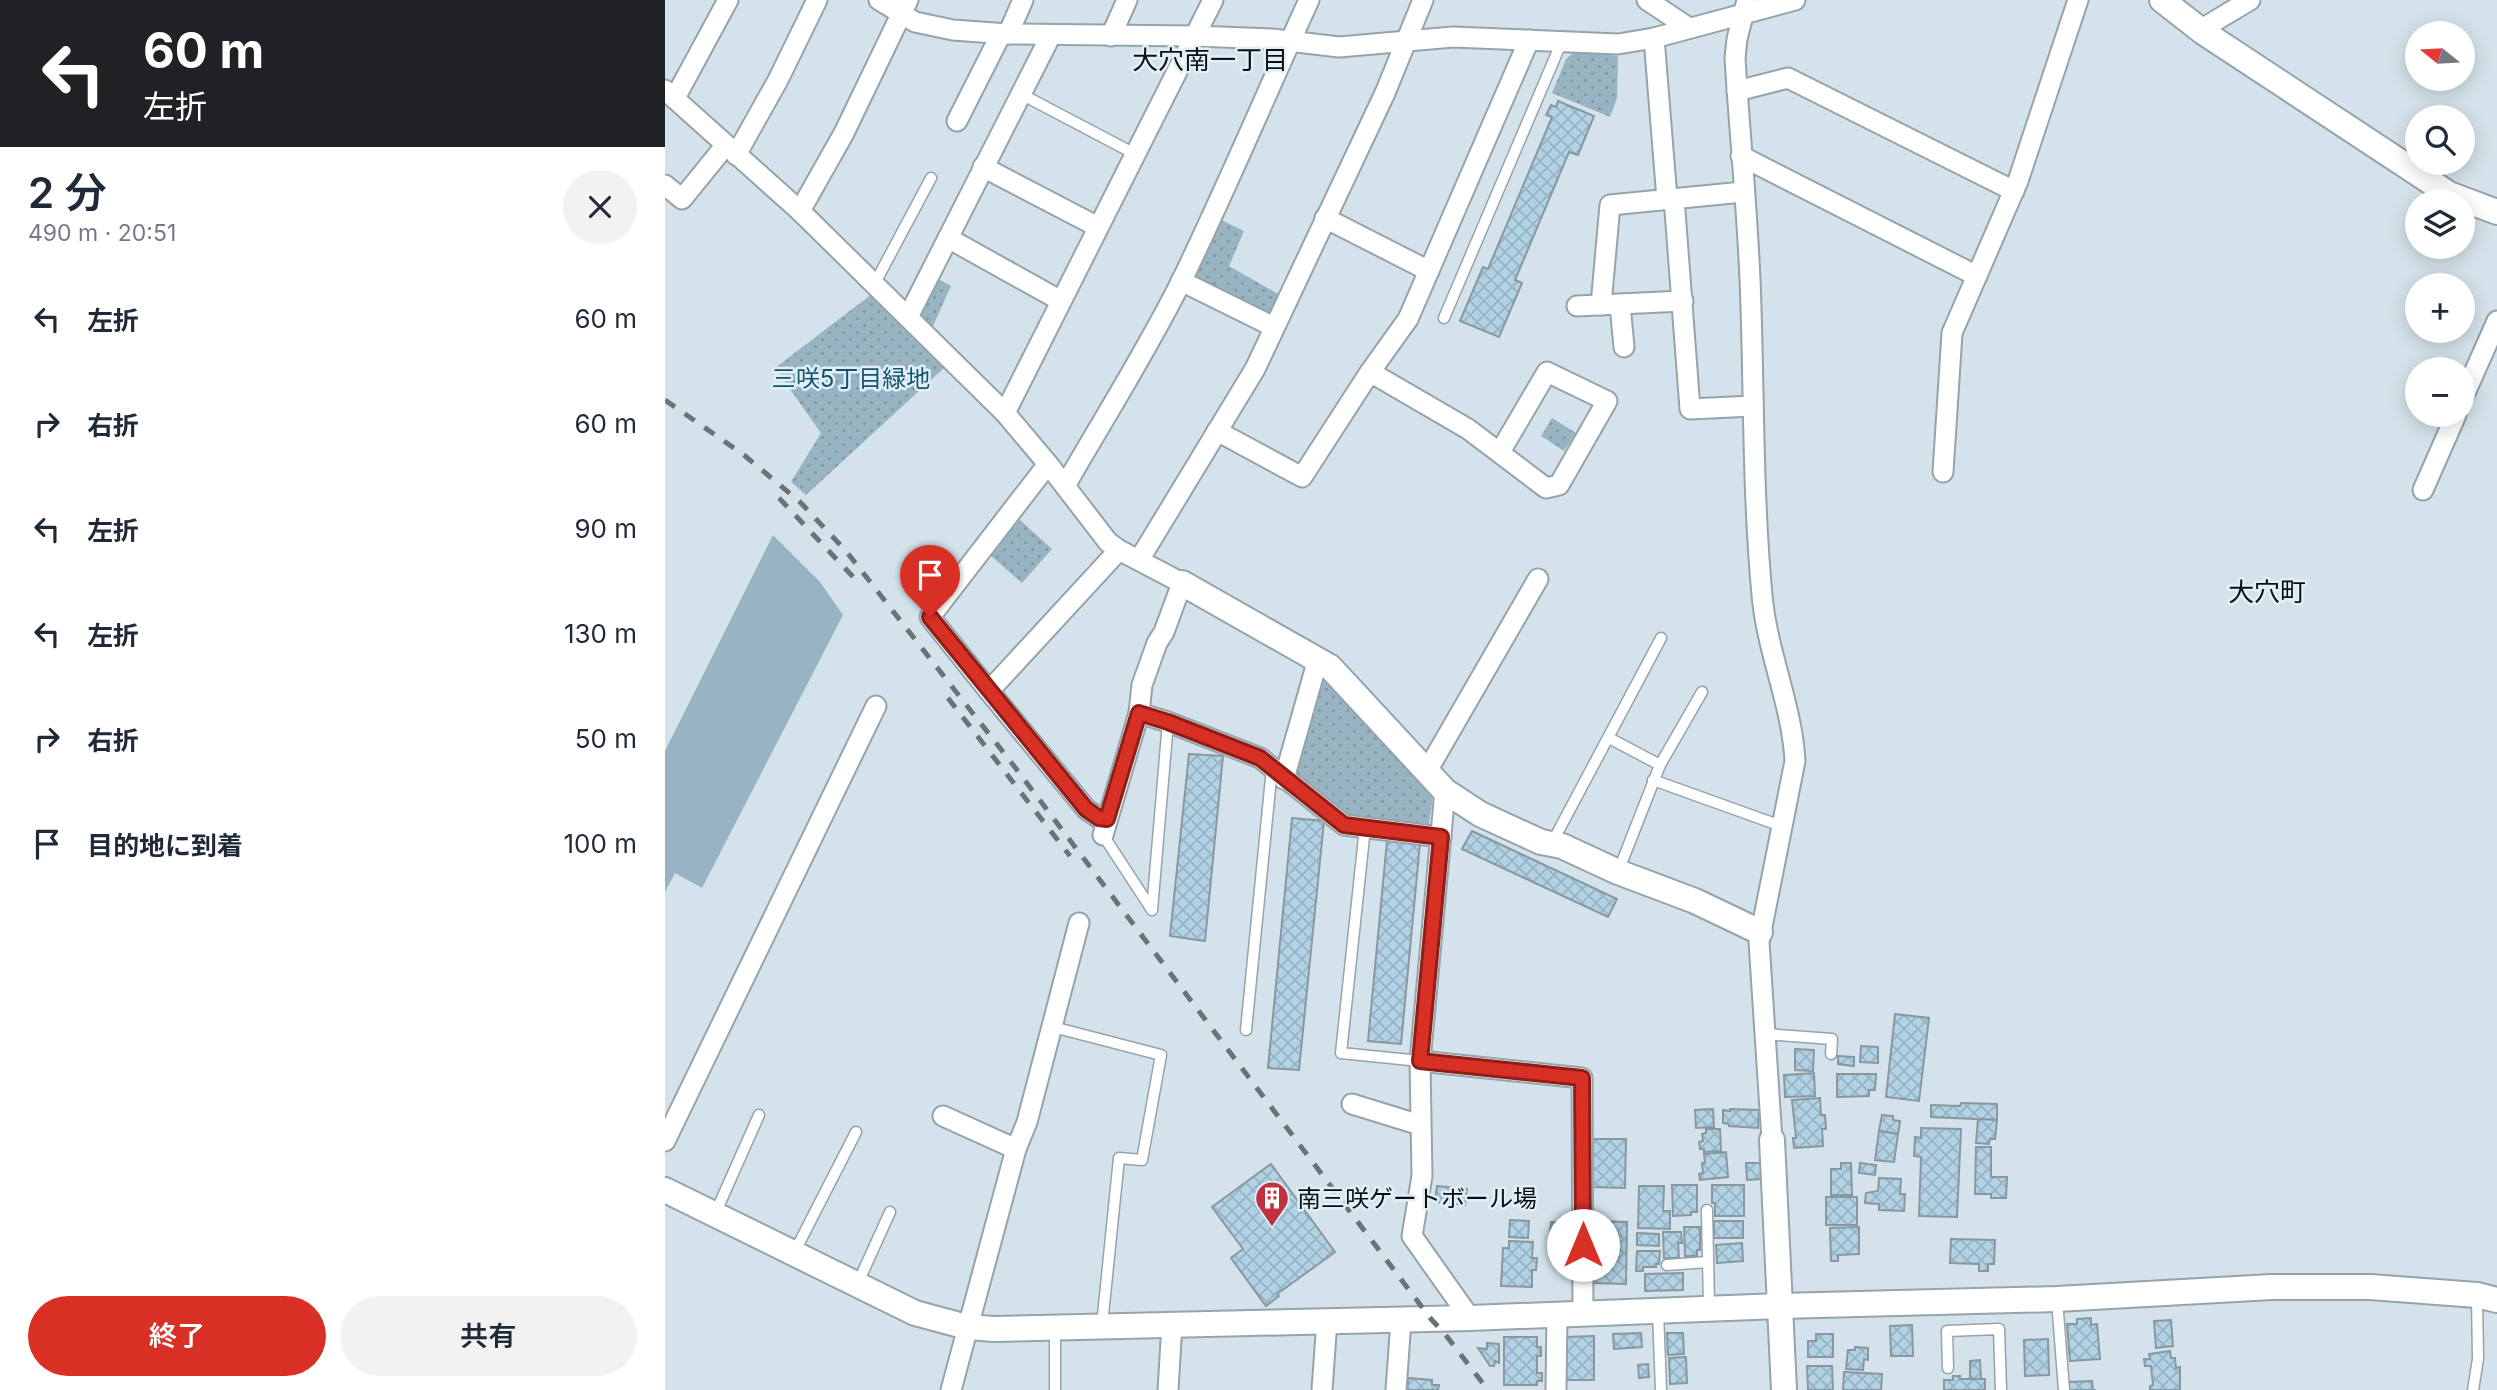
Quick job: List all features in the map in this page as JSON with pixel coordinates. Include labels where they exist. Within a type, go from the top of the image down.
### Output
[{"type":"street","points":[[665,185],[682,199],[730,150],[778,80],[817,0]]},
{"type":"street","points":[[879,0],[905,7],[932,27],[1005,34],[1195,36],[1339,47],[1453,37],[1618,44],[1689,28],[1745,7],[1795,0]]},
{"type":"street","points":[[957,121],[1023,0]]},
{"type":"street","points":[[1111,36],[1127,0]]},
{"type":"street","points":[[1005,413],[1213,0]]},
{"type":"street","points":[[1065,486],[1158,326],[1181,281],[1310,0]]},
{"type":"street","points":[[1139,560],[1255,369],[1407,41],[1423,0]]},
{"type":"street","points":[[1647,0],[1689,28]]},
{"type":"street","points":[[1943,472],[1952,333],[2014,191],[2078,0]]},
{"type":"street","points":[[2162,0],[2203,32],[2449,194],[2497,212]]},
{"type":"street","points":[[2203,32],[2210,24],[2250,0]]},
{"type":"street","points":[[721,3],[667,92],[876,283],[1005,413],[1108,542],[1331,667],[1445,791],[1480,814],[1541,842],[1562,846],[1618,872],[1695,901],[1760,932]]},
{"type":"street","points":[[800,211],[844,133],[905,7]]},
{"type":"street","points":[[1745,7],[1735,58],[1751,304],[1762,596],[1769,646],[1793,733],[1795,761],[1760,932],[1784,1390]]},
{"type":"street","points":[[908,317],[1051,35]]},
{"type":"street","points":[[1654,38],[1683,301],[1690,409],[1753,407]]},
{"type":"street","points":[[1217,431],[1302,477],[1408,318],[1529,40]]},
{"type":"street","points":[[1737,91],[1788,78],[2014,191]]},
{"type":"street","points":[[1741,156],[1977,276]]},
{"type":"street","points":[[983,167],[1098,227]]},
{"type":"street","points":[[1624,347],[1611,305],[1610,205],[1743,192]]},
{"type":"street","points":[[1325,218],[1429,271]]},
{"type":"street","points":[[948,238],[1061,301]]},
{"type":"street","points":[[1181,281],[1275,327]]},
{"type":"street","points":[[1577,306],[1683,301]]},
{"type":"street","points":[[2475,371],[2497,321]]},
{"type":"street","points":[[1370,372],[1468,429],[1546,488],[1559,485],[1607,401],[1547,372],[1500,452]]},
{"type":"street","points":[[2423,490],[2451,427]]},
{"type":"street","points":[[1048,464],[930,617],[1086,809],[1099,818],[1105,827]]},
{"type":"street","points":[[989,691],[1119,550]]},
{"type":"street","points":[[1427,771],[1538,579]]},
{"type":"street","points":[[1105,827],[1139,713],[1142,685],[1182,583]]},
{"type":"street","points":[[1278,773],[1318,659]]},
{"type":"street","points":[[665,1141],[876,706]]},
{"type":"street","points":[[1139,713],[1260,758],[1344,825],[1441,837]]},
{"type":"street","points":[[1445,791],[1420,1061],[1422,1176],[1412,1236],[1470,1318]]},
{"type":"street","points":[[951,1390],[1016,1149],[1027,1122],[1079,923]]},
{"type":"street","points":[[1420,1061],[1582,1078],[1583,1313]]},
{"type":"street","points":[[1352,1104],[1420,1125]]},
{"type":"street","points":[[943,1116],[1016,1149]]},
{"type":"street","points":[[665,1190],[915,1313],[967,1327],[1470,1318],[2057,1299],[2272,1287],[2370,1287],[2487,1298]]},
{"type":"street","points":[[1556,1390],[1557,1314]]},
{"type":"street","points":[[1322,1390],[1327,1320]]},
{"type":"street","points":[[1397,1390],[1401,1320]]},
{"type":"street","points":[[1168,1390],[1172,1324]]},
{"type":"lane","points":[[1444,318],[1563,40]]},
{"type":"lane","points":[[1021,94],[1135,154]]},
{"type":"lane","points":[[876,283],[931,178]]},
{"type":"lane","points":[[1551,844],[1661,638]]},
{"type":"lane","points":[[1618,872],[1660,765],[1702,692]]},
{"type":"lane","points":[[1105,827],[1152,910],[1168,722]]},
{"type":"lane","points":[[1609,738],[1660,765]]},
{"type":"lane","points":[[1246,1030],[1278,773]]},
{"type":"lane","points":[[1653,780],[1781,826]]},
{"type":"lane","points":[[1365,828],[1341,1053],[1420,1061]]},
{"type":"lane","points":[[1053,1027],[1161,1055],[1142,1160],[1119,1158],[1102,1325]]},
{"type":"lane","points":[[1765,1034],[1832,1039],[1831,1054]]},
{"type":"lane","points":[[715,1214],[759,1115]]},
{"type":"lane","points":[[793,1253],[856,1132]]},
{"type":"lane","points":[[1707,1210],[1709,1309]]},
{"type":"lane","points":[[857,1285],[890,1212]]},
{"type":"lane","points":[[1667,1265],[1708,1262]]},
{"type":"lane","points":[[2473,1390],[2487,1298]]},
{"type":"lane","points":[[2057,1299],[2064,1390]]},
{"type":"lane","points":[[1658,1311],[1661,1390]]},
{"type":"lane","points":[[1055,1327],[1055,1390]]},
{"type":"lane","points":[[1948,1368],[1947,1331],[1999,1329],[2001,1390]]},
{"type":"green space","points":[[1575,51],[1618,56],[1617,98],[1610,117],[1552,93],[1566,59]]},
{"type":"green space","points":[[1217,218],[1244,231],[1229,266],[1280,295],[1272,313],[1265,316],[1193,282],[1191,274]]},
{"type":"green space","points":[[933,276],[951,286],[932,328],[919,318],[919,307]]},
{"type":"green space","name":"三咲5丁目緑地","points":[[872,294],[945,367],[806,495],[791,482],[821,433],[775,368]]},
{"type":"green space","points":[[1552,418],[1576,433],[1564,451],[1541,436]]},
{"type":"green space","points":[[1020,520],[1052,549],[1022,583],[990,555]]},
{"type":"green space","points":[[773,535],[820,582],[843,615],[702,888],[675,873],[665,892],[665,751]]},
{"type":"green space","points":[[1324,680],[1433,796],[1429,824],[1423,827],[1349,821],[1290,777],[1318,682]]},
{"type":"building","points":[[1558,101],[1594,116],[1578,155],[1569,152],[1515,280],[1522,283],[1499,337],[1460,321],[1483,267],[1488,269],[1552,117],[1546,115],[1551,105],[1556,107]]},
{"type":"building","points":[[1189,754],[1223,756],[1205,941],[1170,936]]},
{"type":"building","points":[[1292,818],[1324,821],[1299,1070],[1268,1068]]},
{"type":"building","points":[[1472,831],[1617,899],[1608,917],[1462,849]]},
{"type":"building","points":[[1387,841],[1420,843],[1401,1044],[1368,1041]]},
{"type":"building","points":[[1895,1014],[1929,1018],[1919,1101],[1886,1097]]},
{"type":"building","points":[[1861,1046],[1878,1047],[1878,1063],[1860,1062]]},
{"type":"building","points":[[1795,1049],[1814,1050],[1813,1071],[1795,1070]]},
{"type":"building","points":[[1838,1056],[1854,1057],[1854,1066],[1838,1064]]},
{"type":"building","points":[[1814,1073],[1815,1096],[1785,1097],[1784,1075]]},
{"type":"building","points":[[1837,1074],[1876,1074],[1875,1090],[1869,1090],[1869,1096],[1837,1097]]},
{"type":"building","points":[[1820,1098],[1821,1115],[1825,1115],[1826,1129],[1822,1129],[1823,1146],[1794,1148],[1793,1138],[1796,1138],[1792,1100]]},
{"type":"building","points":[[1961,1103],[1997,1104],[1997,1120],[1931,1117],[1931,1105],[1960,1106]]},
{"type":"building","points":[[1713,1109],[1714,1127],[1696,1128],[1695,1110]]},
{"type":"building","points":[[1723,1110],[1759,1110],[1758,1128],[1729,1126],[1723,1123]]},
{"type":"building","points":[[1882,1115],[1893,1116],[1893,1120],[1900,1121],[1898,1134],[1879,1131]]},
{"type":"building","points":[[1978,1119],[1997,1120],[1995,1139],[1990,1139],[1989,1144],[1976,1143]]},
{"type":"building","points":[[1921,1128],[1961,1129],[1957,1217],[1919,1216],[1921,1157],[1914,1156],[1915,1137],[1921,1138]]},
{"type":"building","points":[[1706,1129],[1720,1129],[1721,1151],[1704,1152],[1704,1149],[1700,1149],[1699,1142],[1703,1141],[1702,1134],[1706,1133]]},
{"type":"building","points":[[1879,1131],[1898,1134],[1894,1162],[1875,1160]]},
{"type":"building","points":[[1592,1139],[1626,1139],[1625,1188],[1591,1187]]},
{"type":"building","points":[[1976,1147],[1991,1147],[1991,1177],[2007,1177],[2006,1198],[1975,1194]]},
{"type":"building","points":[[1726,1152],[1728,1177],[1700,1180],[1699,1174],[1703,1173],[1702,1163],[1705,1163],[1704,1154]]},
{"type":"building","points":[[1746,1163],[1761,1163],[1762,1179],[1747,1180]]},
{"type":"building","points":[[1841,1163],[1851,1163],[1852,1195],[1831,1195],[1831,1169],[1841,1169]]},
{"type":"building","points":[[1860,1163],[1876,1165],[1875,1175],[1859,1173]]},
{"type":"building","name":"南三咲ゲートボール場","points":[[1271,1164],[1335,1252],[1277,1294],[1279,1296],[1266,1306],[1231,1258],[1243,1249],[1212,1207]]},
{"type":"building","points":[[1879,1178],[1901,1179],[1900,1194],[1905,1194],[1904,1211],[1879,1210],[1879,1204],[1865,1203],[1866,1193],[1878,1191]]},
{"type":"building","points":[[1672,1185],[1697,1185],[1697,1212],[1673,1216]]},
{"type":"building","points":[[1712,1185],[1744,1185],[1744,1216],[1715,1216]]},
{"type":"building","points":[[1437,1186],[1467,1189],[1465,1205],[1435,1202]]},
{"type":"building","points":[[1639,1186],[1664,1186],[1663,1211],[1670,1211],[1670,1229],[1638,1228]]},
{"type":"building","points":[[1826,1197],[1857,1197],[1857,1225],[1826,1225]]},
{"type":"building","points":[[1510,1220],[1529,1221],[1528,1238],[1509,1237]]},
{"type":"building","points":[[1593,1221],[1627,1222],[1626,1284],[1592,1283]]},
{"type":"building","points":[[1714,1221],[1743,1221],[1743,1238],[1714,1238]]},
{"type":"building","points":[[1551,1222],[1570,1223],[1569,1248],[1549,1247]]},
{"type":"building","points":[[1684,1227],[1700,1227],[1700,1250],[1697,1250],[1697,1256],[1685,1256]]},
{"type":"building","points":[[1859,1227],[1859,1254],[1838,1255],[1838,1261],[1831,1261],[1830,1228]]},
{"type":"building","points":[[1663,1232],[1681,1232],[1682,1243],[1678,1243],[1679,1258],[1664,1258]]},
{"type":"building","points":[[1637,1233],[1659,1234],[1659,1246],[1637,1245]]},
{"type":"building","points":[[1951,1239],[1995,1240],[1994,1264],[1988,1264],[1988,1271],[1979,1271],[1979,1264],[1950,1263]]},
{"type":"building","points":[[1509,1241],[1533,1242],[1532,1258],[1537,1258],[1536,1270],[1532,1270],[1532,1287],[1501,1286],[1503,1248],[1509,1248]]},
{"type":"building","points":[[1742,1243],[1743,1261],[1717,1263],[1716,1245]]},
{"type":"building","points":[[1637,1251],[1660,1251],[1659,1264],[1636,1271]]},
{"type":"building","points":[[1683,1273],[1683,1290],[1645,1291],[1645,1274]]},
{"type":"building","points":[[2091,1318],[2091,1325],[2097,1324],[2100,1359],[2070,1361],[2067,1324],[2077,1324],[2077,1319]]},
{"type":"building","points":[[2171,1320],[2173,1346],[2156,1348],[2154,1321]]},
{"type":"building","points":[[1912,1325],[1913,1356],[1891,1356],[1890,1326]]},
{"type":"building","points":[[1641,1333],[1642,1347],[1614,1349],[1613,1334]]},
{"type":"building","points":[[1667,1333],[1683,1333],[1684,1354],[1668,1355]]},
{"type":"building","points":[[1816,1334],[1833,1334],[1833,1357],[1808,1357],[1808,1341],[1816,1341]]},
{"type":"building","points":[[1594,1336],[1594,1380],[1565,1380],[1565,1337]]},
{"type":"building","points":[[1504,1337],[1537,1337],[1541,1356],[1537,1356],[1537,1373],[1542,1373],[1542,1381],[1537,1381],[1537,1385],[1504,1385]]},
{"type":"building","points":[[2048,1339],[2049,1375],[2025,1376],[2024,1340]]},
{"type":"building","points":[[1487,1343],[1499,1344],[1499,1363],[1495,1361],[1494,1366],[1490,1366],[1478,1348],[1487,1349]]},
{"type":"building","points":[[1855,1347],[1868,1348],[1868,1360],[1864,1359],[1863,1370],[1846,1369],[1848,1350],[1855,1350]]},
{"type":"building","points":[[2170,1351],[2171,1358],[2175,1358],[2176,1368],[2180,1367],[2180,1390],[2150,1390],[2153,1385],[2151,1366],[2145,1366],[2144,1359],[2150,1359],[2149,1354]]},
{"type":"building","points":[[1686,1357],[1687,1383],[1670,1384],[1669,1358]]},
{"type":"building","points":[[1980,1360],[1981,1379],[1970,1379],[1970,1361]]},
{"type":"building","points":[[1648,1364],[1649,1377],[1639,1378],[1638,1365]]},
{"type":"building","points":[[1807,1366],[1832,1366],[1833,1390],[1808,1390]]},
{"type":"building","points":[[1844,1372],[1882,1374],[1881,1390],[1843,1390]]},
{"type":"building","points":[[1953,1376],[1960,1376],[1960,1379],[1985,1379],[1985,1390],[1944,1390],[1944,1380],[1953,1380]]},
{"type":"building","points":[[1408,1378],[1432,1380],[1432,1385],[1439,1385],[1438,1390],[1403,1390],[1403,1385],[1408,1385]]},
{"type":"building","points":[[2092,1381],[2093,1390],[2069,1390],[2069,1382]]},
{"type":"railway","points":[[665,400],[744,455],[800,502],[846,551],[1014,766],[1431,1319],[1488,1390]]},
{"type":"railway","points":[[779,498],[858,582]]},
{"type":"railway","points":[[948,698],[1070,856]]},
{"type":"place","name":"南三咲ゲートボール場","points":[[1272,1228]]},
{"type":"district","name":"大穴南一丁目","points":[[1210,59]]},
{"type":"district","name":"大穴町","points":[[2267,591]]},
{"type":"route","points":[[930,617],[1086,809],[1099,818],[1107,819],[1139,713],[1260,758],[1344,825],[1441,837],[1420,1061],[1582,1078],[1583,1245]]}]
